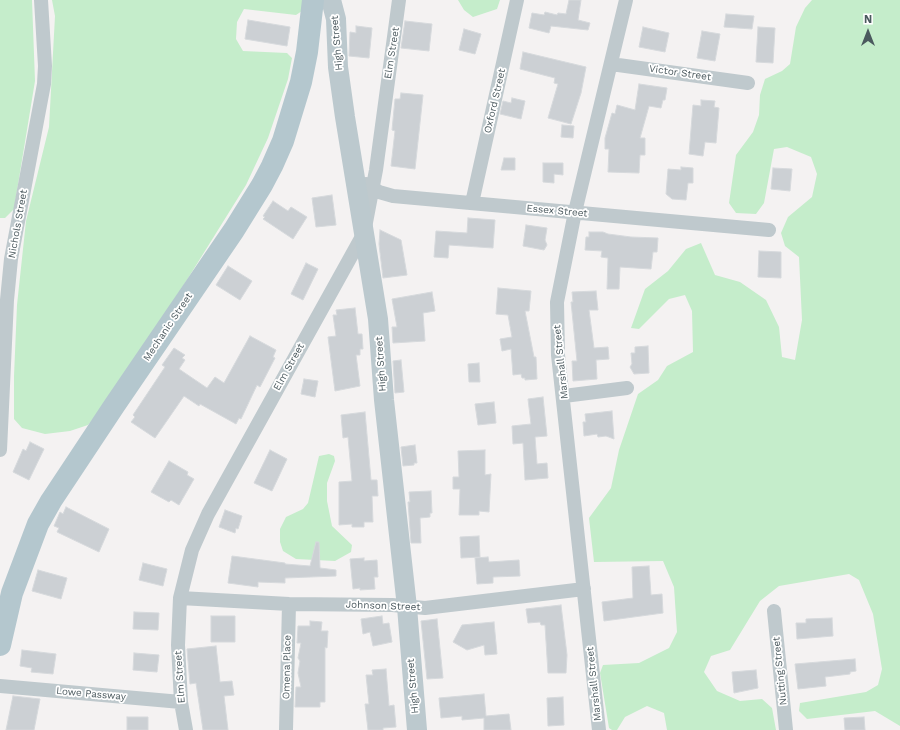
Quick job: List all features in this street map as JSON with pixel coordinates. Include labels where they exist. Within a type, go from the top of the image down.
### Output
[{"type":"main road","name":"Mechanic Street","points":[[0,645],[2,617],[38,524],[59,488],[234,230],[272,166],[283,141],[301,82],[307,52],[313,0]]},
{"type":"main road","name":"High Street","points":[[331,0],[336,20],[338,67],[353,169],[378,319],[384,400],[406,607],[417,730]]},
{"type":"street","name":"Nichols Street","points":[[0,450],[7,300],[11,260],[44,84],[42,0]]},
{"type":"street","name":"Elm Street","points":[[186,730],[181,702],[178,645],[180,598],[192,550],[208,514],[364,232],[372,189],[400,0]]},
{"type":"street","name":"Oxford Street","points":[[472,203],[517,0]]},
{"type":"street","name":"Marshall Street","points":[[599,730],[564,396],[558,355],[557,302],[575,212],[626,0]]},
{"type":"street","name":"Victor Street","points":[[611,64],[748,83]]},
{"type":"street","points":[[353,169],[372,189]]},
{"type":"street","name":"Essex Street","points":[[372,189],[385,195],[393,196],[769,230]]},
{"type":"street","points":[[364,232],[375,209],[383,200],[393,196]]},
{"type":"street","points":[[564,396],[627,388]]},
{"type":"street","name":"Johnson Street","points":[[180,598],[289,604],[425,608],[584,589]]},
{"type":"street","name":"Omena Place","points":[[286,730],[289,604]]},
{"type":"street","name":"Nutting Street","points":[[774,611],[786,730]]},
{"type":"street","name":"Lowe Passway","points":[[0,686],[181,702]]},
{"type":"green space","points":[[0,0],[32,0],[35,81],[14,209],[5,218],[0,218]]},
{"type":"green space","points":[[52,0],[304,0],[302,11],[296,15],[244,9],[237,22],[236,39],[243,51],[287,53],[292,58],[288,79],[268,138],[246,185],[185,283],[102,408],[88,425],[70,431],[45,434],[22,428],[14,419],[14,376],[17,305],[26,221],[49,127],[55,16]]},
{"type":"green space","points":[[458,0],[500,0],[497,9],[473,17],[464,10]]},
{"type":"green space","points":[[812,0],[900,0],[900,726],[875,711],[807,719],[799,711],[800,703],[866,692],[878,685],[882,669],[873,614],[859,580],[849,574],[779,586],[760,601],[730,650],[711,656],[704,672],[717,691],[740,701],[762,699],[772,708],[776,730],[667,730],[664,713],[647,706],[625,717],[617,730],[612,730],[609,728],[600,673],[603,665],[639,663],[669,648],[677,632],[674,587],[663,561],[594,562],[589,518],[611,488],[619,450],[638,394],[658,380],[667,366],[693,352],[692,311],[685,295],[669,299],[639,329],[631,328],[645,289],[668,271],[686,249],[701,243],[715,275],[740,282],[766,300],[779,327],[782,357],[795,360],[802,320],[799,257],[785,246],[781,233],[788,217],[812,197],[817,174],[811,157],[787,147],[774,149],[764,203],[756,214],[736,213],[729,203],[736,155],[753,132],[759,115],[760,95],[765,79],[782,71],[790,64],[796,27],[805,8]]},
{"type":"green space","points":[[329,454],[334,456],[335,461],[327,483],[327,501],[332,526],[352,545],[351,552],[335,561],[296,559],[283,551],[280,542],[280,529],[286,517],[303,509],[308,503],[319,456]]},
{"type":"building","points":[[569,0],[581,0],[578,20],[590,23],[588,30],[551,26],[549,33],[529,28],[532,13],[544,15],[545,12],[557,15],[558,13],[566,14]]},
{"type":"building","points":[[726,14],[754,16],[752,29],[724,27]]},
{"type":"building","points":[[248,20],[290,27],[287,46],[245,39]]},
{"type":"building","points":[[405,21],[432,24],[429,51],[401,48]]},
{"type":"building","points":[[356,26],[372,28],[369,58],[349,56],[350,32],[356,33]]},
{"type":"building","points":[[643,27],[669,33],[665,52],[639,47]]},
{"type":"building","points":[[758,27],[775,28],[773,63],[756,62]]},
{"type":"building","points":[[464,29],[481,34],[475,54],[459,50]]},
{"type":"building","points":[[702,31],[720,34],[715,61],[697,58]]},
{"type":"building","points":[[523,52],[586,67],[581,93],[571,124],[548,118],[558,84],[554,83],[555,78],[520,69]]},
{"type":"building","points":[[639,84],[667,88],[665,100],[663,100],[661,108],[649,106],[640,138],[645,138],[645,155],[640,155],[639,173],[608,172],[609,149],[605,149],[605,138],[612,113],[615,114],[617,105],[635,110]]},
{"type":"building","points":[[401,93],[423,95],[415,169],[391,166],[395,131],[392,130],[395,99],[400,99]]},
{"type":"building","points":[[512,98],[525,101],[521,119],[500,114],[503,101],[511,103]]},
{"type":"building","points":[[701,100],[715,101],[714,107],[719,108],[716,143],[705,142],[703,156],[689,154],[693,105],[701,106]]},
{"type":"building","points":[[562,125],[574,126],[573,138],[561,137]]},
{"type":"building","points":[[504,158],[515,158],[515,170],[501,170]]},
{"type":"building","points":[[543,163],[563,163],[563,175],[554,174],[554,183],[543,182]]},
{"type":"building","points":[[681,167],[693,168],[693,183],[688,183],[686,200],[672,199],[666,194],[668,169],[681,170]]},
{"type":"building","points":[[773,168],[792,169],[790,191],[771,189]]},
{"type":"building","points":[[332,195],[336,225],[316,227],[312,198]]},
{"type":"building","points":[[273,201],[288,211],[291,207],[307,217],[293,239],[263,219],[265,217],[263,216]]},
{"type":"building","points":[[468,218],[495,220],[493,248],[449,245],[448,258],[434,257],[436,231],[467,233]]},
{"type":"building","points":[[526,225],[547,228],[545,240],[547,245],[544,250],[523,246]]},
{"type":"building","points":[[380,230],[401,240],[407,275],[383,278],[379,244]]},
{"type":"building","points":[[589,232],[603,232],[631,237],[658,238],[657,252],[653,252],[651,269],[620,267],[619,289],[607,289],[608,258],[601,257],[602,251],[585,250],[586,237],[589,237]]},
{"type":"building","points":[[759,251],[781,252],[781,278],[758,277]]},
{"type":"building","points":[[306,263],[318,269],[303,300],[291,294]]},
{"type":"building","points":[[228,266],[252,281],[240,300],[216,285]]},
{"type":"building","points":[[498,288],[531,291],[529,311],[525,311],[534,357],[536,357],[537,379],[525,380],[525,378],[522,378],[521,374],[513,375],[511,349],[502,351],[500,339],[512,337],[508,315],[496,314]]},
{"type":"building","points":[[596,291],[598,310],[589,310],[594,348],[608,347],[609,359],[596,360],[597,379],[573,381],[572,361],[577,361],[571,302],[573,302],[572,292]]},
{"type":"building","points":[[432,292],[435,311],[423,313],[425,341],[393,343],[392,327],[397,327],[392,299]]},
{"type":"building","points":[[355,308],[358,334],[362,334],[363,349],[360,349],[360,355],[356,355],[360,386],[335,391],[328,337],[336,336],[333,315],[337,315],[336,310]]},
{"type":"building","points":[[250,336],[276,350],[273,357],[275,358],[260,387],[257,385],[241,419],[239,418],[236,424],[200,404],[199,406],[184,396],[155,438],[131,422],[135,417],[133,415],[165,367],[162,365],[174,348],[185,355],[182,358],[185,360],[179,369],[207,388],[215,377],[224,383]]},
{"type":"building","points":[[648,346],[649,373],[634,374],[630,367],[632,364],[631,353],[635,353],[635,347]]},
{"type":"building","points":[[401,360],[404,392],[395,393],[393,361]]},
{"type":"building","points":[[479,363],[480,382],[469,382],[468,364]]},
{"type":"building","points":[[304,379],[318,381],[315,397],[301,394]]},
{"type":"building","points":[[543,397],[547,436],[535,437],[537,464],[547,463],[548,478],[525,480],[523,443],[513,444],[512,426],[531,424],[528,399]]},
{"type":"building","points":[[494,402],[496,423],[478,425],[475,404]]},
{"type":"building","points":[[612,411],[614,439],[606,436],[598,437],[597,434],[584,436],[583,422],[586,422],[585,414]]},
{"type":"building","points":[[365,412],[371,480],[377,480],[378,496],[372,496],[373,522],[364,522],[364,527],[352,527],[352,524],[339,525],[339,482],[352,481],[348,437],[343,438],[341,415]]},
{"type":"building","points":[[30,442],[44,449],[29,480],[13,472],[23,449],[26,451]]},
{"type":"building","points":[[415,445],[417,463],[414,463],[414,465],[403,466],[401,447]]},
{"type":"building","points":[[270,450],[287,459],[272,491],[254,483]]},
{"type":"building","points":[[485,450],[485,475],[491,474],[489,512],[479,511],[479,515],[459,515],[460,489],[453,489],[453,477],[459,477],[458,451]]},
{"type":"building","points":[[169,461],[188,472],[187,475],[194,479],[179,505],[171,500],[169,502],[151,492]]},
{"type":"building","points":[[431,491],[432,513],[430,513],[430,517],[420,518],[421,543],[411,543],[408,502],[410,502],[409,492]]},
{"type":"building","points":[[66,507],[109,529],[99,552],[57,532],[59,528],[54,526],[60,512],[63,514]]},
{"type":"building","points":[[225,510],[242,516],[238,529],[236,528],[235,533],[219,527]]},
{"type":"building","points":[[479,536],[480,557],[461,558],[460,537]]},
{"type":"building","points":[[316,542],[319,542],[320,568],[336,570],[336,576],[285,578],[285,583],[258,582],[258,587],[228,583],[232,556],[310,566]]},
{"type":"building","points":[[488,557],[489,562],[519,560],[520,576],[493,577],[493,583],[477,584],[475,558]]},
{"type":"building","points":[[364,558],[364,561],[377,560],[378,577],[374,577],[375,589],[353,589],[350,559]]},
{"type":"building","points":[[143,563],[167,569],[163,586],[139,580]]},
{"type":"building","points":[[649,566],[651,595],[662,594],[663,613],[604,621],[602,602],[633,598],[632,567]]},
{"type":"building","points":[[38,570],[67,578],[61,599],[32,591]]},
{"type":"building","points":[[561,605],[567,655],[566,673],[548,673],[545,625],[541,625],[540,622],[528,623],[526,609]]},
{"type":"building","points":[[134,612],[159,613],[158,630],[133,629]]},
{"type":"building","points":[[211,616],[235,616],[235,642],[211,642]]},
{"type":"building","points":[[382,616],[383,624],[389,623],[392,642],[373,646],[370,632],[363,634],[361,619]]},
{"type":"building","points":[[832,618],[833,636],[797,639],[796,623],[806,623],[806,619]]},
{"type":"building","points":[[437,619],[443,678],[427,679],[421,621]]},
{"type":"building","points":[[310,621],[322,622],[321,631],[328,631],[327,648],[325,647],[325,702],[320,702],[320,707],[295,707],[296,687],[301,687],[298,673],[300,661],[298,658],[301,643],[297,643],[298,626],[310,626]]},
{"type":"building","points":[[494,622],[497,654],[485,655],[484,645],[467,650],[453,642],[462,625]]},
{"type":"building","points":[[216,646],[220,682],[232,681],[234,695],[224,696],[228,730],[203,730],[196,683],[190,684],[187,649]]},
{"type":"building","points":[[22,650],[56,654],[53,674],[31,672],[32,668],[20,666]]},
{"type":"building","points":[[134,653],[159,655],[157,672],[133,670]]},
{"type":"building","points":[[855,659],[856,671],[850,672],[850,674],[825,677],[826,686],[798,689],[795,664]]},
{"type":"building","points":[[386,669],[389,706],[394,705],[396,727],[383,728],[383,730],[368,730],[365,704],[369,704],[366,675],[373,675],[372,670]]},
{"type":"building","points":[[756,670],[758,688],[734,693],[732,672]]},
{"type":"building","points":[[484,694],[486,716],[509,714],[511,730],[484,730],[484,718],[462,720],[462,716],[441,718],[439,698]]},
{"type":"building","points":[[13,696],[40,699],[34,730],[6,730]]},
{"type":"building","points":[[563,697],[564,725],[548,726],[547,698]]},
{"type":"building","points":[[127,717],[148,717],[148,730],[127,730]]},
{"type":"building","points":[[864,717],[865,730],[845,730],[844,718]]}]
